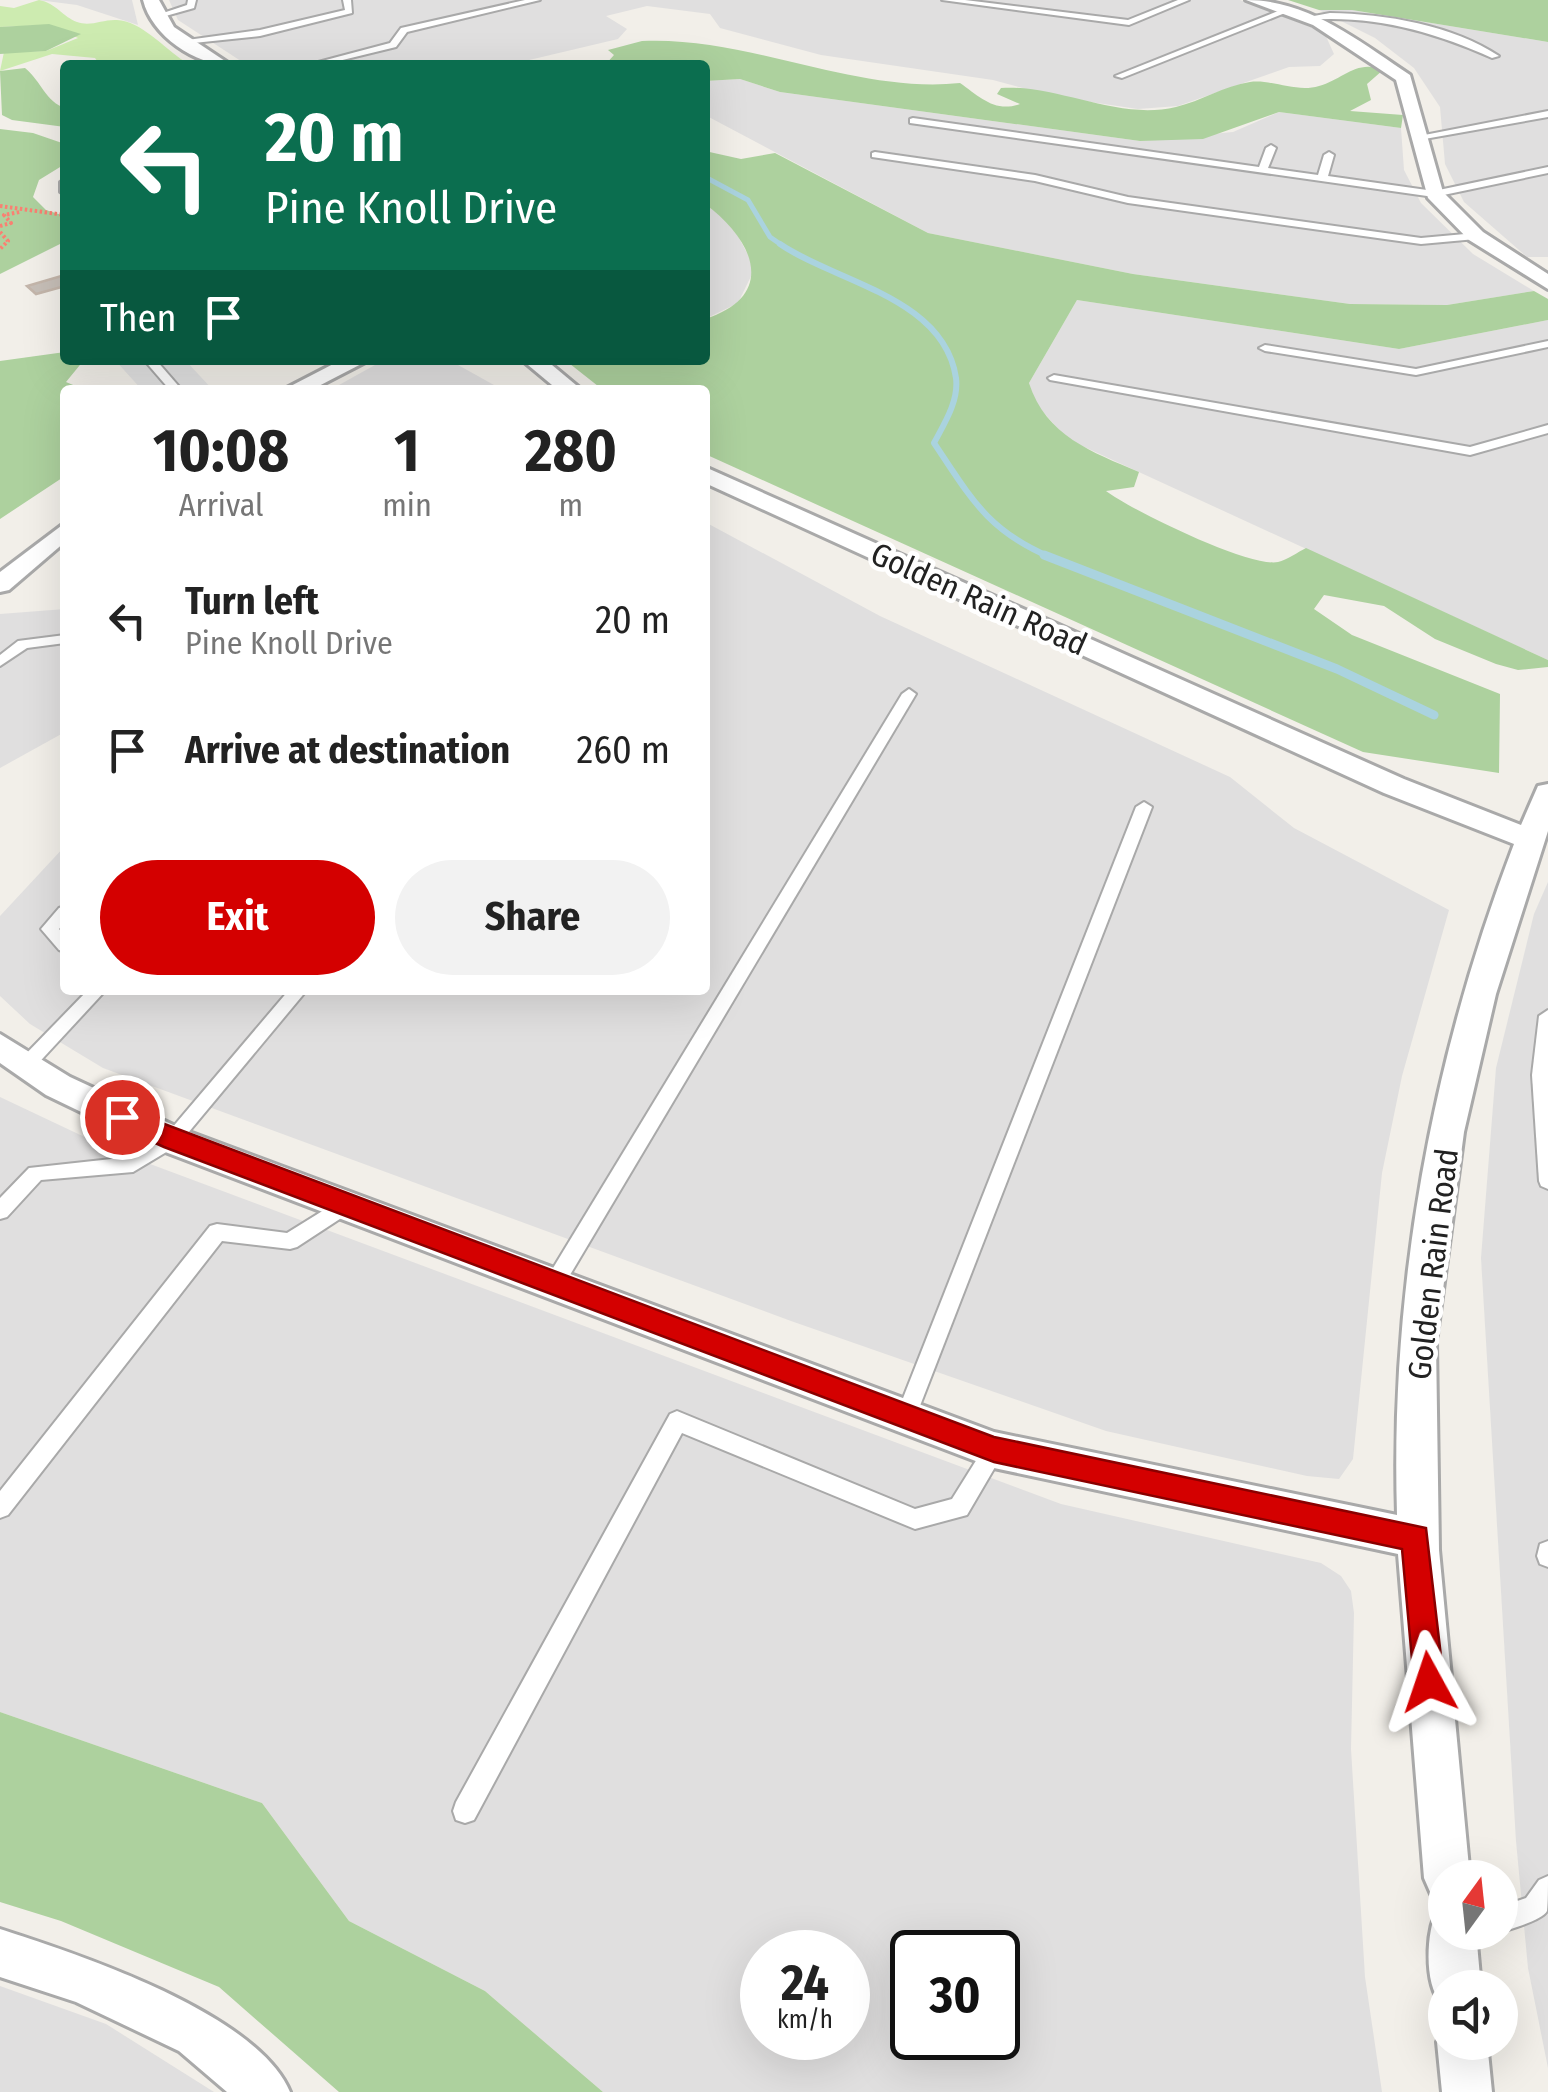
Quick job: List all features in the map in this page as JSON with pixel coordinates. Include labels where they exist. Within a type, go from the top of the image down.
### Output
[{"type":"street","points":[[1254,0],[1307,18],[1404,78],[1434,194],[1476,236],[1548,283]]},
{"type":"street","points":[[153,8],[184,40],[215,60]]},
{"type":"street","points":[[306,385],[348,365]]},
{"type":"street","points":[[539,365],[565,385]]},
{"type":"street","name":"Golden Rain Road","points":[[710,476],[1539,849]]},
{"type":"street","points":[[0,585],[60,534]]},
{"type":"street","name":"Golden Rain Road","points":[[1445,1860],[1416,1538],[1416,1344],[1436,1206],[1474,1020],[1539,849],[1548,792]]},
{"type":"street","points":[[13,1056],[84,1099],[172,1140],[994,1450],[1416,1538]]},
{"type":"street","points":[[0,1953],[84,1980],[196,2034],[265,2092]]},
{"type":"street","points":[[1464,2060],[1468,2092]]},
{"type":"lane","points":[[153,8],[191,6],[192,0]]},
{"type":"lane","points":[[184,40],[260,33],[349,12],[347,0]]},
{"type":"lane","points":[[333,60],[393,46],[404,30],[536,0]]},
{"type":"lane","points":[[946,0],[1129,23],[1185,0]]},
{"type":"lane","points":[[1120,76],[1286,11]]},
{"type":"lane","points":[[1307,18],[1333,14],[1450,34],[1495,56]]},
{"type":"lane","points":[[1419,137],[1548,114]]},
{"type":"lane","points":[[913,120],[1434,194],[1548,170]]},
{"type":"lane","points":[[1262,170],[1271,148]]},
{"type":"lane","points":[[875,155],[1034,178],[1128,200],[1407,239],[1476,236]]},
{"type":"lane","points":[[1323,176],[1329,155]]},
{"type":"lane","points":[[1265,348],[1416,372],[1548,344]]},
{"type":"lane","points":[[154,365],[172,385]]},
{"type":"lane","points":[[1054,378],[1470,450],[1548,429]]},
{"type":"lane","points":[[0,662],[23,644],[60,640]]},
{"type":"lane","points":[[554,1284],[909,694]]},
{"type":"lane","points":[[906,1416],[1144,808]]},
{"type":"lane","points":[[60,917],[49,929],[60,941]]},
{"type":"lane","points":[[13,1056],[92,995]]},
{"type":"lane","points":[[0,1212],[36,1174],[134,1164],[172,1140],[295,995]]},
{"type":"lane","points":[[1548,1016],[1540,1075],[1548,1180]]},
{"type":"lane","points":[[0,1508],[217,1232],[290,1241],[345,1205]]},
{"type":"lane","points":[[465,1811],[678,1421],[914,1519],[960,1508],[994,1450]]},
{"type":"lane","points":[[1518,1913],[1535,1907],[1548,1890]]},
{"type":"path","points":[[0,206],[60,214]]},
{"type":"path","points":[[0,249],[8,240],[0,229],[11,223],[4,215],[27,210]]},
{"type":"shaded area","points":[[38,0],[132,0],[138,25],[77,5]]},
{"type":"shaded area","points":[[169,0],[1240,0],[1324,32],[1334,54],[1320,66],[1289,67],[1178,106],[1138,109],[1056,97],[993,80],[821,55],[720,28],[710,14],[647,6],[606,16],[627,29],[618,39],[529,60],[239,60],[178,20]]},
{"type":"shaded area","points":[[1319,10],[1352,10],[1548,42],[1548,257],[1527,257],[1464,202],[1445,164],[1440,107],[1414,68],[1375,38]]},
{"type":"shaded area","points":[[740,79],[780,92],[1140,141],[1233,132],[1279,112],[1401,128],[1404,170],[1421,203],[1473,254],[1534,291],[1447,305],[1350,304],[1133,274],[928,233],[710,118],[710,81]]},
{"type":"shaded area","points":[[710,208],[731,223],[755,268],[738,303],[710,317]]},
{"type":"shaded area","points":[[1077,300],[1399,349],[1548,320],[1548,660],[1067,439],[1036,404],[1029,383]]},
{"type":"shaded area","points":[[120,365],[190,365],[208,385],[138,385]]},
{"type":"shaded area","points":[[375,365],[458,365],[494,385],[339,385]]},
{"type":"shaded area","points":[[710,525],[880,616],[1230,777],[1294,828],[1449,910],[1402,1076],[1382,1173],[1353,1459],[1339,1479],[1307,1476],[1106,1431],[791,1321],[103,1068],[30,1024],[0,996],[0,916],[60,851],[60,995],[710,995]]},
{"type":"shaded area","points":[[60,609],[60,735],[0,768],[0,614]]},
{"type":"shaded area","points":[[1548,882],[1548,2068],[1528,1968],[1516,1841],[1481,1258],[1496,1068],[1534,914]]},
{"type":"shaded area","points":[[0,1097],[110,1149],[1061,1504],[1321,1563],[1341,1576],[1351,1591],[1354,1613],[1351,1749],[1365,1977],[1382,2092],[603,2092],[485,1991],[349,1921],[262,1803],[0,1712]]},
{"type":"shaded area","points":[[0,1986],[106,2024],[214,2092],[0,2092]]},
{"type":"green space","points":[[39,0],[77,22],[126,22],[183,60],[96,60],[52,54],[0,71],[4,52],[46,51],[78,38],[49,25],[0,27],[0,6],[14,8]]},
{"type":"green space","points":[[1288,0],[1548,0],[1548,42],[1352,10],[1319,10]]},
{"type":"green space","points":[[49,24],[81,34],[46,51],[0,54],[0,27]]},
{"type":"green space","points":[[642,41],[682,42],[881,80],[960,83],[988,102],[1003,106],[1020,104],[997,94],[1001,88],[1022,88],[1110,106],[1154,110],[1176,107],[1250,82],[1310,88],[1357,69],[1373,67],[1383,70],[1367,84],[1371,100],[1350,111],[1403,115],[1401,128],[1279,112],[1203,139],[1140,141],[780,92],[740,79],[710,81],[710,60],[610,60],[614,55],[608,50]]},
{"type":"green space","points":[[25,68],[31,73],[60,105],[60,126],[2,115],[0,71]]},
{"type":"green space","points":[[0,129],[33,133],[60,142],[60,167],[39,180],[33,197],[46,210],[60,214],[60,244],[0,274]]},
{"type":"green space","points":[[710,152],[741,159],[775,153],[928,233],[1133,274],[1350,304],[1447,305],[1534,291],[1548,299],[1548,320],[1399,349],[1077,300],[1029,383],[1037,401],[1059,429],[1088,449],[1139,472],[1134,487],[1106,491],[1139,511],[1218,547],[1264,561],[1278,562],[1306,548],[1548,660],[1548,667],[1518,670],[1496,664],[1435,639],[1384,606],[1324,595],[1314,609],[1352,635],[1500,694],[1499,773],[1363,752],[710,456],[710,385],[597,385],[571,365],[710,365],[710,317],[743,296],[750,281],[746,249],[710,208]]},
{"type":"green space","points":[[60,353],[60,365],[80,365],[66,382],[73,385],[60,385],[60,479],[0,519],[0,361]]},
{"type":"green space","points":[[0,1712],[262,1803],[349,1921],[485,1991],[603,2092],[339,2092],[219,1987],[61,1921],[0,1902]]},
{"type":"building","points":[[60,276],[60,287],[36,294],[27,286]]},
{"type":"waterway","points":[[710,180],[748,200],[770,237],[781,244]]},
{"type":"waterway","points":[[781,244],[884,295],[931,328],[947,351],[956,378],[950,412],[934,443],[970,496],[995,524],[1050,557]]},
{"type":"waterway","points":[[1044,555],[1337,669],[1434,715]]},
{"type":"route","points":[[122,1117],[172,1140],[994,1450],[1416,1538],[1429,1682]]}]
